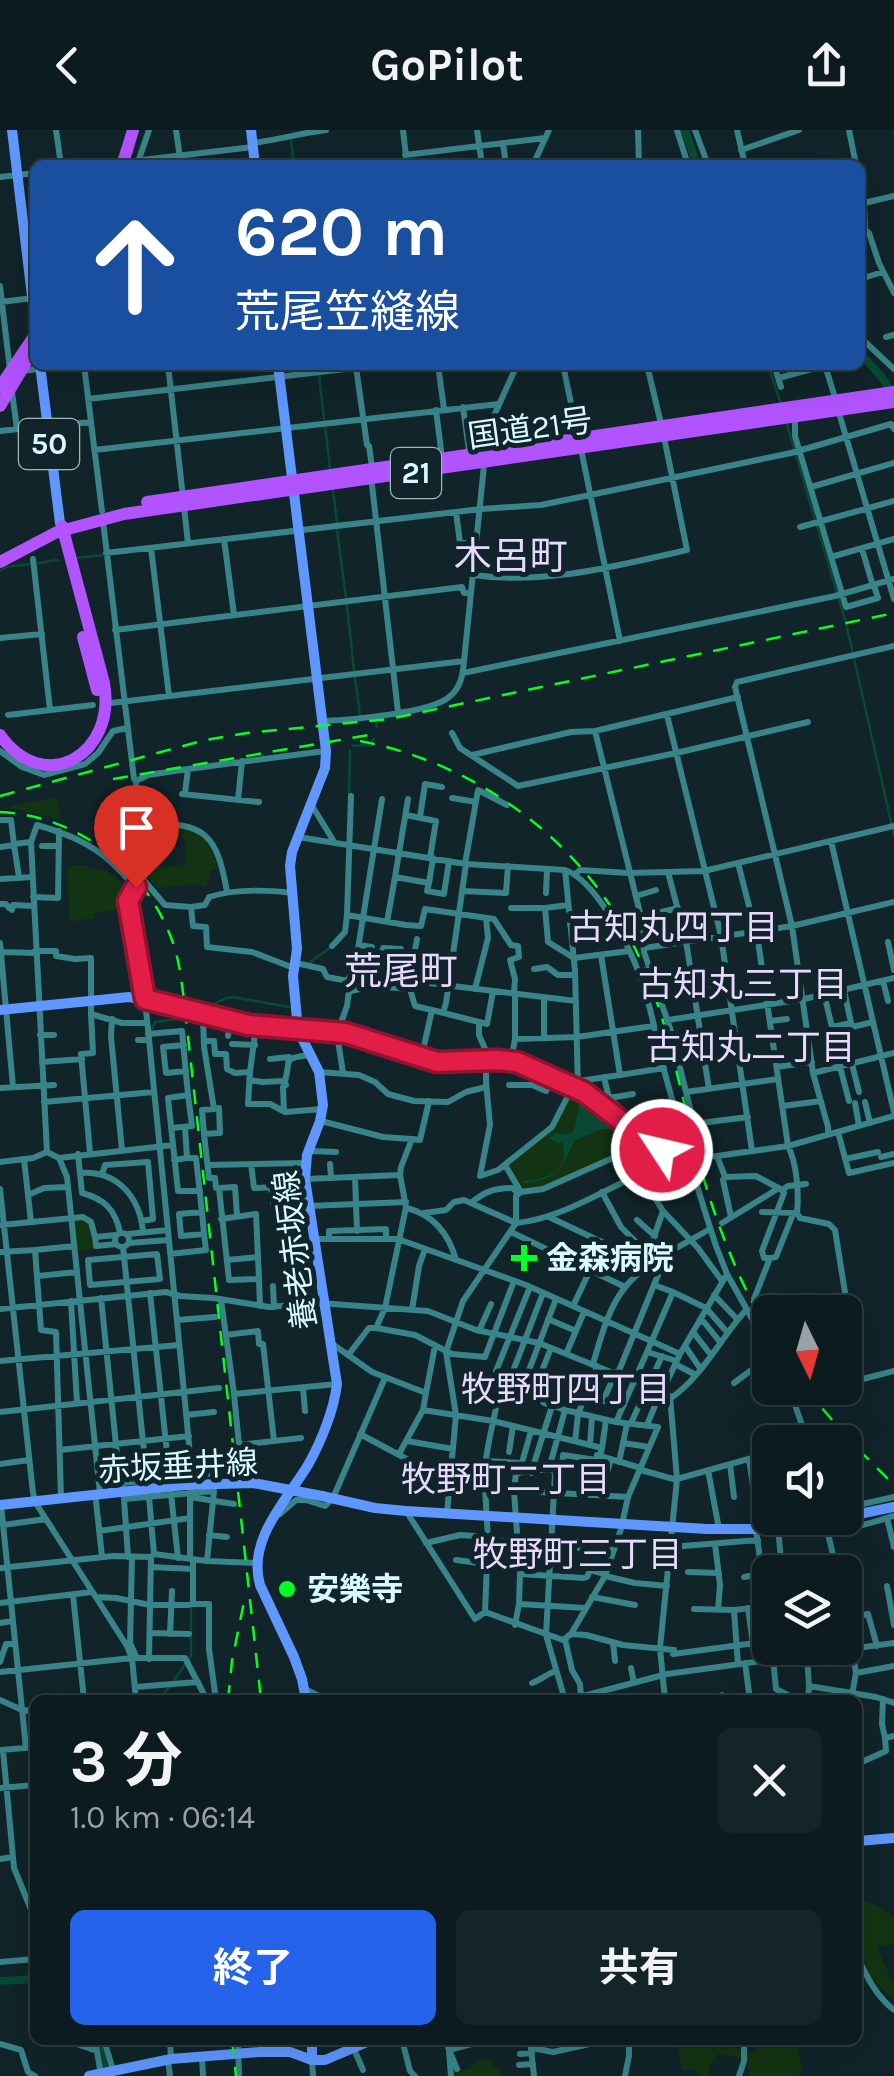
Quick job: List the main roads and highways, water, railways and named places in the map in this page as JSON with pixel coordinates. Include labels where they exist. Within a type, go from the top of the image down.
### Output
[{"type":"highway","points":[[122,160],[131,130]]},
{"type":"highway","points":[[0,387],[30,342]]},
{"type":"highway","points":[[0,403],[30,367]]},
{"type":"highway","name":"国道21号","points":[[662,431],[705,420],[889,398]]},
{"type":"highway","name":"国道21号","points":[[60,528],[102,515],[184,501],[662,431],[744,424],[783,412]]},
{"type":"highway","name":"国道21号","points":[[293,486],[370,466],[486,457]]},
{"type":"highway","points":[[4,719],[11,740],[23,750],[45,758],[76,751],[96,726],[98,694],[60,528]]},
{"type":"highway","points":[[0,734],[24,758],[50,764],[82,754],[102,728],[104,683],[60,528]]},
{"type":"highway","name":"21","points":[[0,554],[30,536],[60,528]]},
{"type":"highway","name":"21","points":[[0,562],[60,528]]},
{"type":"main road","points":[[12,130],[30,267]]},
{"type":"main road","points":[[251,130],[254,160]]},
{"type":"main road","name":"50","points":[[39,370],[50,426],[60,528]]},
{"type":"main road","name":"養老赤坂線","points":[[279,370],[326,751],[324,768],[291,858],[298,1030],[319,1072],[322,1115],[308,1151],[305,1182],[336,1394],[314,1452],[272,1520],[258,1563],[260,1584],[294,1658],[306,1695]]},
{"type":"main road","points":[[4,1010],[129,997],[256,1026],[298,1030]]},
{"type":"main road","name":"赤坂垂井線","points":[[0,1504],[254,1483],[375,1508],[752,1533]]},
{"type":"main road","name":"赤坂垂井線","points":[[862,1516],[892,1513]]},
{"type":"main road","points":[[862,1841],[894,1838]]},
{"type":"main road","points":[[312,2045],[312,2060]]},
{"type":"main road","points":[[103,2073],[202,2056],[290,2052],[325,2060],[359,2045]]},
{"type":"waterway","points":[[685,130],[695,160]]},
{"type":"waterway","points":[[291,141],[293,160]]},
{"type":"waterway","points":[[865,358],[892,393]]},
{"type":"waterway","points":[[770,370],[781,404]]},
{"type":"waterway","points":[[319,375],[324,419]]},
{"type":"waterway","points":[[786,421],[815,519]]},
{"type":"waterway","points":[[325,426],[330,468]]},
{"type":"waterway","points":[[333,490],[337,523]]},
{"type":"waterway","points":[[817,526],[846,623],[894,835]]},
{"type":"waterway","points":[[337,530],[346,598]]},
{"type":"waterway","points":[[76,558],[103,555]]},
{"type":"waterway","points":[[39,563],[58,560]]},
{"type":"waterway","points":[[0,571],[30,564]]},
{"type":"waterway","points":[[347,605],[354,671]]},
{"type":"waterway","points":[[355,678],[360,715]]},
{"type":"waterway","points":[[376,722],[377,727]]},
{"type":"waterway","points":[[353,746],[371,745]]},
{"type":"waterway","points":[[349,794],[350,750]]},
{"type":"waterway","points":[[309,963],[331,947]]},
{"type":"waterway","points":[[204,1009],[233,997],[289,1007]]},
{"type":"waterway","points":[[151,1031],[155,1022],[184,1018]]},
{"type":"waterway","points":[[174,1680],[191,1656],[191,1605]]},
{"type":"waterway","points":[[163,1695],[169,1687]]},
{"type":"waterway","points":[[0,1981],[30,1979]]},
{"type":"waterway","points":[[99,2045],[106,2076]]},
{"type":"railway","points":[[0,796],[205,740],[389,719],[894,613]]},
{"type":"railway","points":[[113,779],[369,735]]},
{"type":"railway","points":[[360,741],[408,753],[496,795],[536,824],[572,858],[603,896],[629,937],[650,983],[712,1204],[752,1301]]},
{"type":"railway","points":[[0,812],[56,823],[105,850],[145,890],[175,948],[185,1009],[260,1695]]},
{"type":"railway","points":[[819,1405],[894,1485]]},
{"type":"railway","points":[[229,1695],[244,1602]]},
{"type":"railway","points":[[233,2045],[236,2076]]},
{"type":"place","name":"金森病院","points":[[524,1258]]},
{"type":"place","name":"安樂寺","points":[[287,1589]]},
{"type":"district","name":"木呂町","points":[[511,556]]},
{"type":"district","name":"古知丸四丁目","points":[[674,927]]},
{"type":"district","name":"荒尾町","points":[[401,971]]},
{"type":"district","name":"古知丸三丁目","points":[[743,984]]},
{"type":"district","name":"古知丸二丁目","points":[[751,1047]]},
{"type":"district","name":"牧野町四丁目","points":[[566,1389]]},
{"type":"district","name":"牧野町二丁目","points":[[506,1479]]},
{"type":"district","name":"牧野町三丁目","points":[[578,1554]]}]
